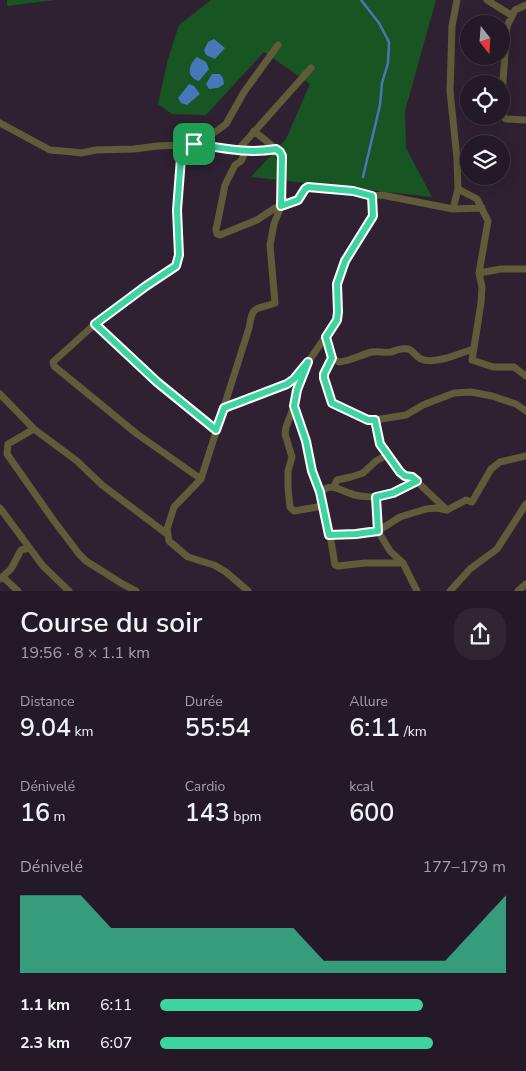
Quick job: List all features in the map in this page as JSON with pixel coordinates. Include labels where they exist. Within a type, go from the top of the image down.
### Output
[{"type":"street","points":[[453,209],[458,189],[457,148],[450,91],[452,26],[457,0]]},
{"type":"street","points":[[487,0],[511,15]]},
{"type":"street","points":[[503,75],[507,26],[511,15],[523,4]]},
{"type":"street","points":[[194,144],[211,136],[226,124],[244,92],[278,45]]},
{"type":"street","points":[[311,68],[254,131],[241,151],[243,160],[234,165],[225,185],[216,230],[217,234],[220,235],[242,227],[257,220],[268,211],[298,200],[308,187],[353,191],[372,196],[382,195],[453,209],[482,208]]},
{"type":"street","points":[[510,119],[526,120]]},
{"type":"street","points":[[0,124],[50,150],[81,153],[96,150],[194,144],[241,151],[259,152],[276,149]]},
{"type":"street","points":[[248,591],[226,572],[214,565],[188,557],[169,541],[167,529],[174,507],[201,479],[249,328],[251,314],[262,306],[275,303],[270,245],[274,224],[281,206],[282,156],[280,152],[254,131]]},
{"type":"street","points":[[182,145],[177,210],[179,255],[176,266],[95,324],[53,362],[53,365],[137,434],[201,479]]},
{"type":"street","points":[[458,189],[475,198],[488,221],[479,273],[482,287],[481,303],[473,349],[473,361],[493,367],[514,367],[526,376]]},
{"type":"street","points":[[224,408],[287,384],[294,379],[326,337],[337,320],[337,284],[345,261],[373,216],[372,196]]},
{"type":"street","points":[[479,273],[501,269],[526,269]]},
{"type":"street","points":[[95,324],[157,382],[216,430]]},
{"type":"street","points":[[326,337],[332,358],[338,362],[346,362],[373,352],[388,352],[408,348],[422,359],[442,359],[473,349]]},
{"type":"street","points":[[332,358],[324,374],[332,403],[368,420],[406,415],[423,405],[454,393],[471,392],[498,397],[516,404],[526,411]]},
{"type":"street","points":[[308,362],[286,427],[285,434],[292,457],[287,480],[290,507],[294,511],[323,506]]},
{"type":"street","points":[[0,394],[34,429],[77,461],[102,485],[167,534]]},
{"type":"street","points":[[294,406],[306,441],[312,471],[320,492],[336,566],[365,563],[403,563]]},
{"type":"street","points":[[375,420],[380,444],[389,454],[400,472],[417,481],[447,510]]},
{"type":"street","points":[[34,429],[8,444],[7,454],[54,521],[86,561],[136,591]]},
{"type":"street","points":[[334,486],[337,480],[351,478],[389,454]]},
{"type":"street","points":[[329,535],[378,531],[400,517],[426,509],[447,510],[466,500],[472,502],[495,465],[526,456]]},
{"type":"street","points":[[320,492],[325,488],[334,486],[356,495],[376,497],[393,493],[417,481]]},
{"type":"street","points":[[376,497],[378,531],[390,551],[403,563],[417,591]]},
{"type":"street","points":[[450,591],[470,570],[497,549],[526,504]]},
{"type":"street","points":[[0,508],[43,566],[70,591]]},
{"type":"street","points":[[18,591],[1,578],[11,569],[21,550],[29,548]]},
{"type":"street","points":[[518,591],[526,584]]},
{"type":"green space","points":[[7,0],[55,0],[7,6]]},
{"type":"green space","points":[[211,0],[436,0],[405,111],[406,148],[432,197],[251,177],[286,139],[310,84],[264,52],[206,115],[172,114],[158,104],[168,59],[179,25]]},
{"type":"water","points":[[214,39],[225,48],[215,59],[206,55],[204,50],[208,42]]},
{"type":"water","points":[[197,57],[206,62],[209,69],[199,81],[190,74],[190,67]]},
{"type":"water","points":[[212,74],[220,74],[224,84],[218,88],[209,89],[206,84]]},
{"type":"water","points":[[189,84],[194,86],[200,94],[187,105],[181,103],[178,98]]},
{"type":"waterway","points":[[361,0],[379,23],[389,42],[388,63],[382,83],[380,105],[363,177]]},
{"type":"route","points":[[194,144],[244,152],[276,149],[282,154],[281,206],[301,198],[306,187],[353,191],[372,196],[374,211],[372,220],[345,261],[337,284],[337,320],[326,337],[332,358],[324,378],[332,403],[368,420],[375,420],[380,444],[389,454],[400,472],[417,481],[402,490],[376,497],[378,531],[329,535],[320,492],[312,471],[306,441],[294,406],[294,397],[308,362],[294,379],[287,384],[224,408],[216,430],[157,382],[95,324],[176,266],[179,255],[177,210],[182,145],[194,144]]}]
